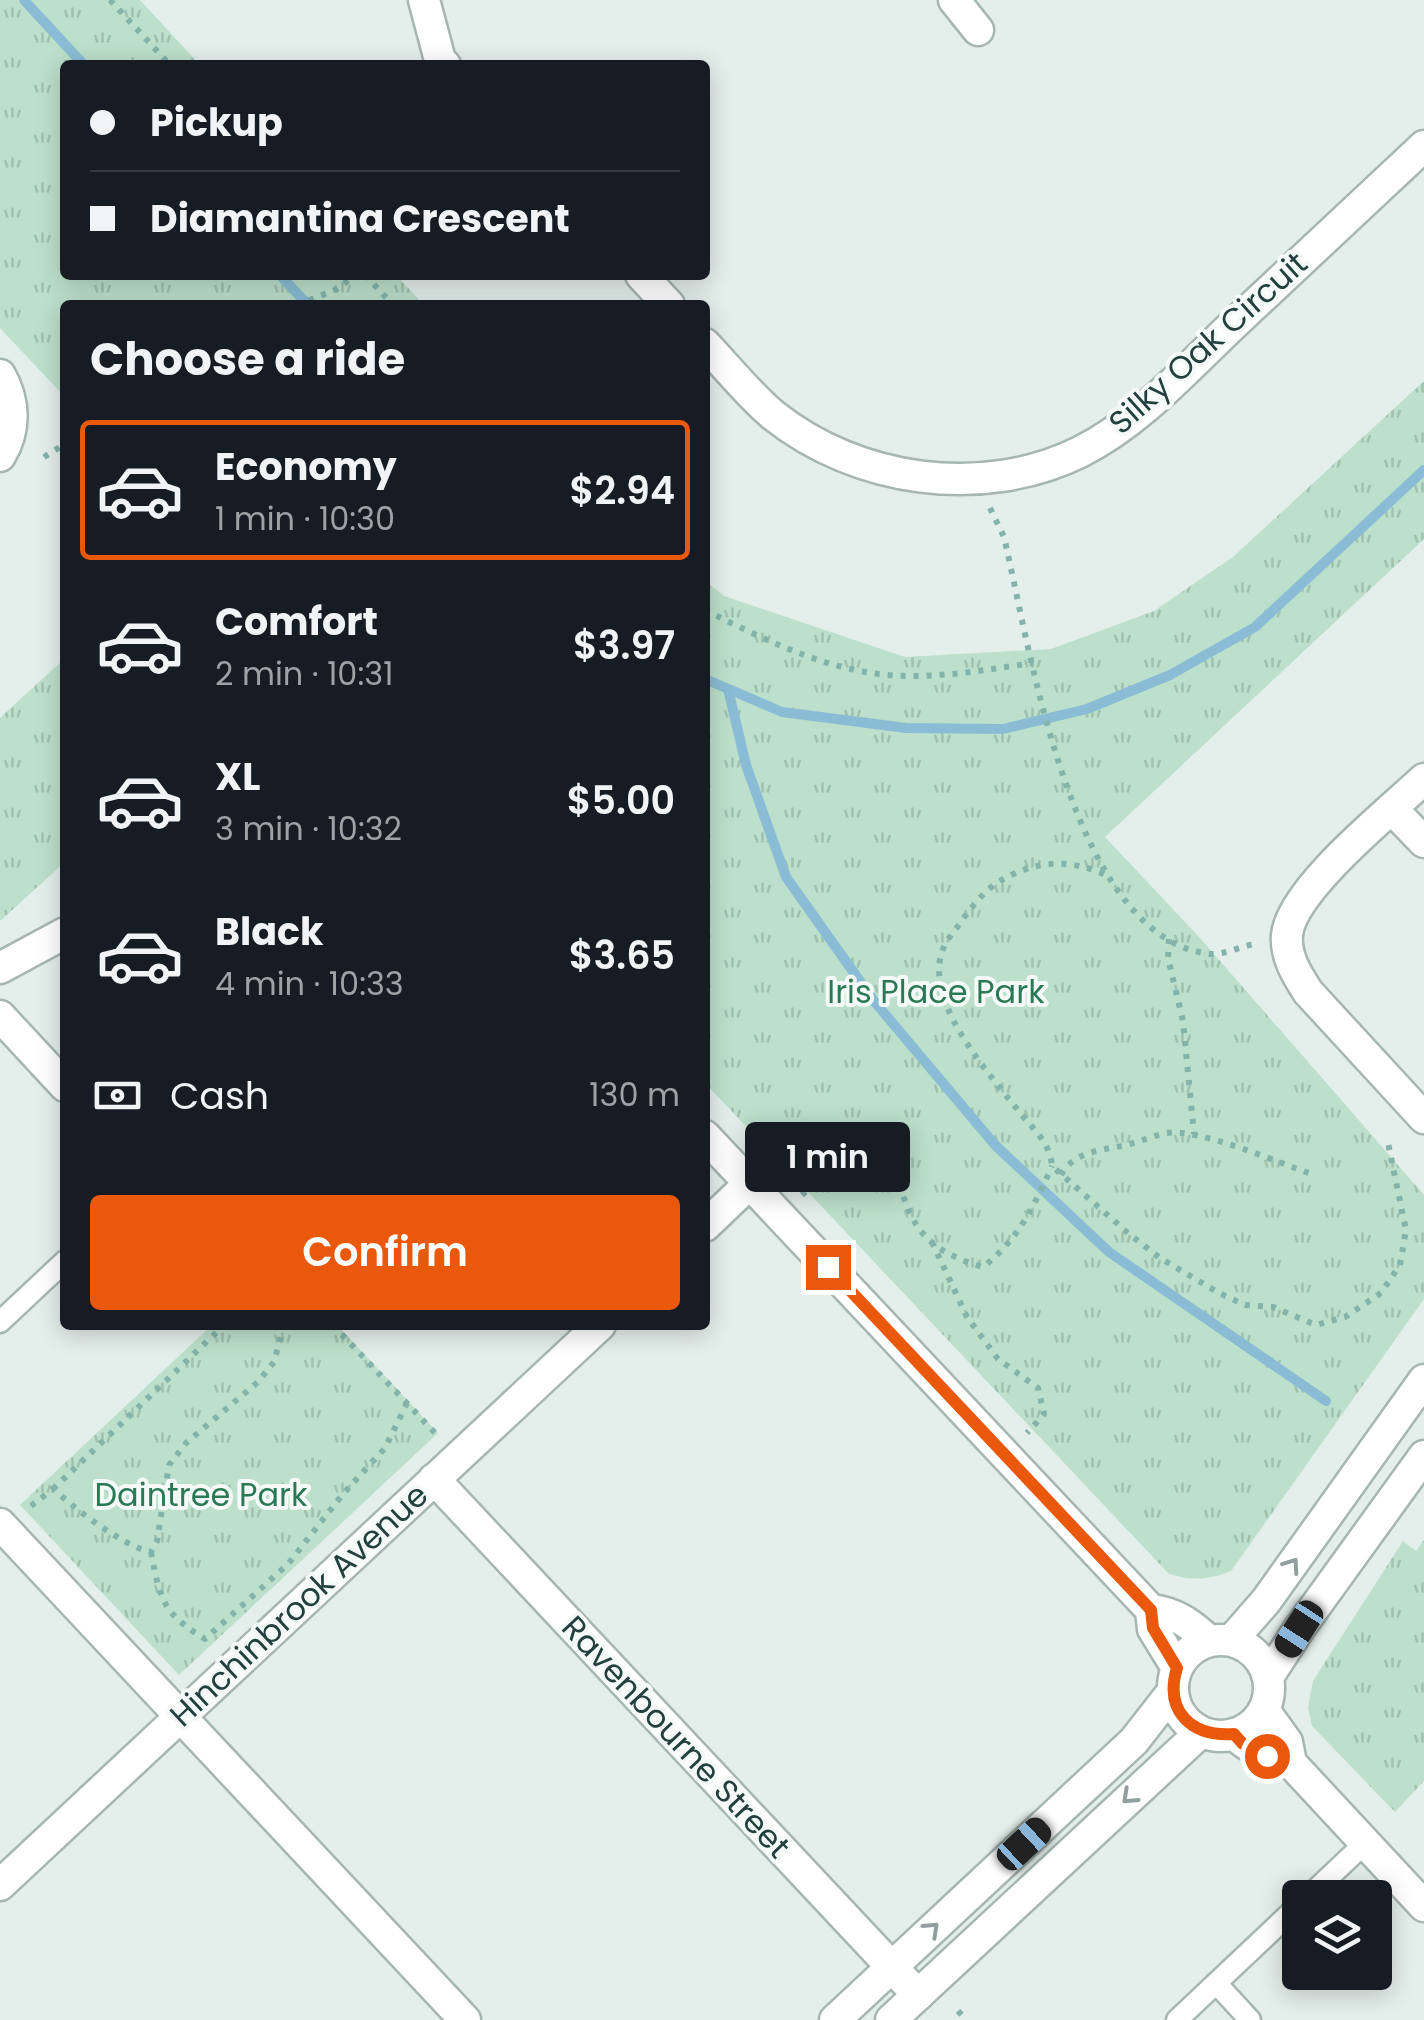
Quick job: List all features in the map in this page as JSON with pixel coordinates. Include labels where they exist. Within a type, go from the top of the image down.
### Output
[{"type":"street","points":[[424,0],[440,60]]},
{"type":"street","points":[[954,0],[978,30]]},
{"type":"street","name":"Silky Oak Circuit","points":[[710,349],[774,415],[836,454],[914,477],[979,479],[1022,474],[1080,452],[1137,415],[1424,146]]},
{"type":"street","points":[[646,280],[664,300]]},
{"type":"street","points":[[0,376],[11,398],[12,411],[10,436],[0,456]]},
{"type":"street","points":[[1424,779],[1312,885],[1294,913],[1286,938],[1294,970],[1308,992],[1424,1118]]},
{"type":"street","points":[[1392,809],[1424,842]]},
{"type":"street","points":[[0,968],[60,936]]},
{"type":"street","points":[[0,1016],[60,1081]]},
{"type":"street","points":[[710,1141],[1151,1610],[1153,1628],[1175,1680],[1182,1715],[1201,1732],[1217,1736],[1246,1729],[1264,1710],[1269,1694],[1268,1678],[1255,1654],[1220,1641],[1170,1612],[1151,1610]]},
{"type":"street","points":[[710,1221],[749,1184]]},
{"type":"street","name":"Hinchinbrook Avenue","points":[[0,1885],[434,1479],[585,1330]]},
{"type":"street","points":[[835,2020],[1134,1741],[1196,1647],[1220,1641],[1266,1601],[1424,1380]]},
{"type":"street","points":[[1268,1678],[1424,1456]]},
{"type":"street","name":"Ravenbourne Street","points":[[434,1479],[918,1995]]},
{"type":"street","points":[[0,1524],[465,2020]]},
{"type":"street","points":[[1264,1710],[1287,1742],[1290,1763]]},
{"type":"street","points":[[891,2020],[1201,1732]]},
{"type":"street","points":[[1234,1734],[1243,1744],[1290,1763],[1424,1906]]},
{"type":"lane","points":[[0,1322],[60,1267]]},
{"type":"lane","points":[[1326,1880],[1365,1843]]},
{"type":"lane","points":[[1177,2020],[1282,1921]]},
{"type":"lane","points":[[1216,1983],[1250,2020]]},
{"type":"path","points":[[110,0],[165,60]]},
{"type":"path","points":[[310,300],[349,280]]},
{"type":"path","points":[[370,280],[388,300]]},
{"type":"path","points":[[44,457],[60,447]]},
{"type":"path","points":[[979,479],[1004,538],[1054,746],[1078,818],[1104,874],[1149,927],[1185,948],[1214,954],[1286,938]]},
{"type":"path","points":[[710,612],[822,661],[886,675],[955,674],[1033,662]]},
{"type":"path","points":[[887,1177],[898,1184],[913,1220],[954,1259],[983,1267],[1003,1252],[1034,1205],[1052,1166],[1050,1150],[995,1082],[945,1003],[938,976],[943,948],[975,902],[996,882],[1046,863],[1071,863],[1104,874]]},
{"type":"path","points":[[1169,938],[1168,958],[1183,1021],[1194,1134]]},
{"type":"path","points":[[797,1199],[868,1132]]},
{"type":"path","points":[[1061,1175],[1068,1162],[1096,1150],[1139,1143],[1167,1133],[1194,1134],[1309,1173]]},
{"type":"path","points":[[1052,1166],[1145,1246],[1220,1293],[1245,1305],[1273,1307],[1316,1325],[1345,1317],[1380,1294],[1400,1265],[1406,1230],[1387,1138]]},
{"type":"path","points":[[932,1242],[966,1317],[998,1359],[1038,1388],[1044,1414],[1006,1456]]},
{"type":"path","points":[[31,1506],[219,1330]]},
{"type":"path","points":[[283,1330],[274,1362],[258,1382],[186,1443],[169,1466],[158,1541],[151,1552],[159,1595],[178,1622],[205,1639],[288,1564],[384,1448],[408,1403]]},
{"type":"path","points":[[338,1330],[444,1442]]},
{"type":"path","points":[[53,1488],[76,1510],[102,1524],[130,1547],[151,1552]]},
{"type":"path","points":[[958,2010],[967,2020]]},
{"type":"green space","points":[[0,0],[140,0],[195,60],[60,60],[60,280],[401,280],[419,300],[60,300],[60,392],[0,328]]},
{"type":"green space","name":"Iris Place Park","points":[[1424,381],[1424,539],[1105,837],[1200,938],[1424,1195],[1424,1299],[1231,1571],[1200,1579],[1169,1574],[710,1088],[710,585],[724,596],[905,657],[1051,649],[1154,611],[1233,557]]},
{"type":"green space","points":[[60,663],[60,867],[0,921],[0,718]]},
{"type":"green space","name":"Daintree Park","points":[[207,1330],[342,1330],[438,1433],[179,1675],[20,1505]]},
{"type":"green space","points":[[1424,1540],[1424,1781],[1395,1812],[1312,1726],[1308,1708],[1313,1681],[1403,1541],[1416,1551]]},
{"type":"waterway","points":[[24,0],[79,60]]},
{"type":"waterway","points":[[285,280],[303,300]]},
{"type":"waterway","points":[[710,681],[782,712],[906,728],[1003,729],[1087,709],[1170,675],[1255,627],[1424,470]]},
{"type":"waterway","points":[[728,689],[746,765],[786,877],[874,1001],[995,1145],[1109,1252],[1326,1401]]},
{"type":"route","points":[[828,1267],[1151,1610],[1153,1628],[1177,1668],[1173,1691],[1176,1704],[1190,1724],[1217,1736],[1234,1734],[1243,1744],[1267,1756]]}]
